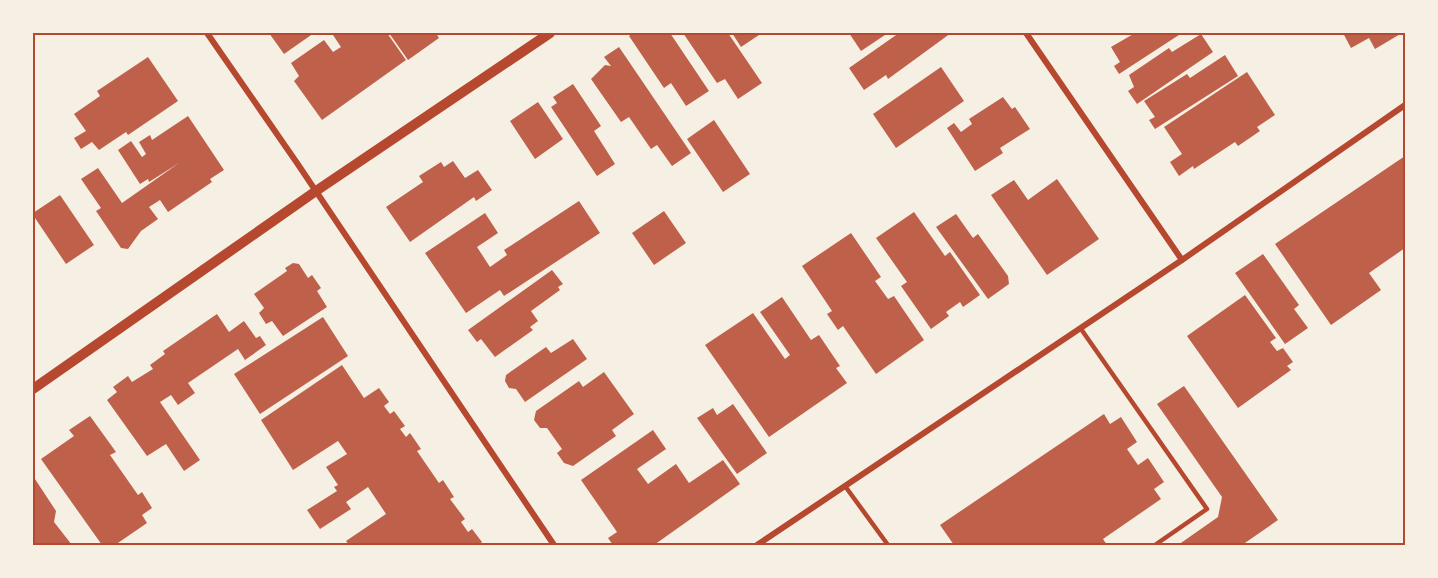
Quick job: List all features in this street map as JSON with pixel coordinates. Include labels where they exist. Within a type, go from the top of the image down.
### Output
[{"type":"street","points":[[207,33],[554,545]]},
{"type":"street","points":[[33,389],[315,191],[550,33]]},
{"type":"street","points":[[1026,33],[1182,260]]},
{"type":"street","points":[[757,545],[1081,329],[1405,105]]},
{"type":"lane","points":[[1081,329],[1207,509],[1155,545]]},
{"type":"lane","points":[[845,486],[888,545]]},
{"type":"building","points":[[269,33],[314,33],[284,54]]},
{"type":"building","points":[[335,33],[387,33],[406,60],[322,120],[294,81],[299,76],[291,63],[324,40],[333,52],[341,47],[333,35]]},
{"type":"building","points":[[389,33],[436,33],[439,38],[408,60]]},
{"type":"building","points":[[633,33],[670,33],[709,91],[686,106],[671,83],[664,88],[629,36]]},
{"type":"building","points":[[683,33],[728,33],[762,83],[738,99],[725,79],[717,83]]},
{"type":"building","points":[[732,33],[762,33],[741,47]]},
{"type":"building","points":[[849,33],[888,33],[861,51]]},
{"type":"building","points":[[899,33],[951,33],[888,79],[886,75],[864,90],[849,68]]},
{"type":"building","points":[[1135,33],[1182,33],[1119,74],[1114,66],[1120,62],[1111,47]]},
{"type":"building","points":[[1343,33],[1402,33],[1375,49],[1369,38],[1351,48]]},
{"type":"building","points":[[1201,34],[1213,52],[1137,104],[1128,91],[1134,87],[1129,75],[1169,48],[1172,52]]},
{"type":"building","points":[[619,47],[691,153],[672,166],[657,145],[651,149],[629,117],[621,122],[591,79],[605,65],[611,66],[604,57]]},
{"type":"building","points":[[1225,55],[1238,76],[1155,129],[1149,120],[1155,117],[1144,101],[1187,74],[1190,78]]},
{"type":"building","points":[[148,57],[178,101],[128,135],[126,132],[99,150],[92,142],[81,149],[74,138],[86,131],[74,114],[100,96],[97,91]]},
{"type":"building","points":[[941,67],[964,101],[896,148],[873,114]]},
{"type":"building","points":[[1247,72],[1275,115],[1257,127],[1260,131],[1238,146],[1235,142],[1194,169],[1193,166],[1179,176],[1170,162],[1182,154],[1164,127]]},
{"type":"building","points":[[573,84],[601,126],[594,131],[615,164],[597,176],[551,107],[557,103],[553,97]]},
{"type":"building","points":[[1003,97],[1012,109],[1015,107],[1030,129],[1000,148],[1003,153],[975,171],[947,128],[954,123],[961,132],[972,124],[969,119]]},
{"type":"building","points":[[538,102],[563,139],[535,159],[510,121]]},
{"type":"building","points":[[188,116],[224,170],[210,179],[212,182],[168,212],[160,200],[149,207],[158,219],[141,231],[128,249],[121,248],[96,211],[101,208],[81,179],[98,168],[122,203],[179,163],[149,182],[148,179],[140,184],[118,150],[131,141],[142,157],[146,154],[139,142],[150,135],[152,140]]},
{"type":"building","points":[[714,120],[750,174],[723,192],[687,139]]},
{"type":"building","points":[[1405,156],[1405,248],[1369,273],[1381,290],[1331,325],[1275,244]]},
{"type":"building","points":[[453,161],[465,178],[478,170],[492,190],[476,201],[474,197],[410,242],[386,207],[423,182],[419,176],[441,162],[444,167]]},
{"type":"building","points":[[1057,179],[1099,239],[1047,275],[991,195],[1014,180],[1028,200]]},
{"type":"building","points":[[60,195],[94,245],[66,264],[33,215]]},
{"type":"building","points":[[579,201],[600,233],[504,296],[500,290],[466,313],[425,253],[485,213],[498,233],[477,247],[490,267],[507,255],[504,250]]},
{"type":"building","points":[[664,211],[686,243],[654,265],[632,233]]},
{"type":"building","points":[[914,212],[945,256],[950,252],[980,295],[963,307],[960,302],[946,312],[949,316],[931,329],[901,286],[907,282],[876,238]]},
{"type":"building","points":[[956,214],[973,238],[978,234],[1008,276],[1009,284],[988,299],[936,227]]},
{"type":"building","points":[[851,233],[881,277],[875,281],[888,299],[894,296],[924,340],[876,374],[843,326],[838,330],[827,314],[832,311],[802,266]]},
{"type":"building","points":[[1263,254],[1299,305],[1294,309],[1308,328],[1285,344],[1235,273]]},
{"type":"building","points":[[293,263],[299,264],[308,278],[312,275],[321,288],[317,291],[327,307],[283,336],[272,321],[266,324],[259,313],[264,308],[254,294],[287,271],[285,268]]},
{"type":"building","points":[[552,270],[563,284],[558,287],[560,290],[531,311],[538,321],[530,327],[533,330],[495,357],[481,339],[477,342],[468,330]]},
{"type":"building","points":[[1245,295],[1276,338],[1270,342],[1277,351],[1283,348],[1293,362],[1287,366],[1291,370],[1238,408],[1187,336]]},
{"type":"building","points":[[782,297],[811,340],[819,335],[840,366],[836,368],[847,383],[769,437],[705,345],[753,313],[785,359],[790,355],[760,312]]},
{"type":"building","points":[[217,314],[229,332],[244,321],[256,338],[260,336],[266,345],[245,360],[238,349],[188,383],[195,393],[178,405],[171,395],[160,402],[200,460],[184,471],[166,444],[147,456],[107,400],[117,392],[113,387],[128,376],[132,382],[153,369],[150,365],[165,354],[163,351]]},
{"type":"building","points":[[323,317],[348,356],[260,414],[234,374]]},
{"type":"building","points":[[573,339],[587,359],[525,402],[516,389],[509,388],[505,381],[506,375],[546,347],[551,353]]},
{"type":"building","points":[[342,365],[364,398],[379,388],[389,402],[384,406],[390,414],[394,411],[405,426],[400,429],[406,437],[410,433],[421,449],[417,451],[439,483],[443,480],[454,497],[450,499],[465,519],[461,522],[468,532],[472,529],[482,542],[479,545],[349,545],[346,541],[386,514],[368,487],[346,502],[351,509],[320,529],[307,510],[337,491],[334,487],[338,485],[326,467],[347,454],[338,441],[293,470],[261,420]]},
{"type":"building","points":[[604,372],[634,414],[612,430],[616,436],[573,466],[564,463],[557,453],[562,449],[547,428],[540,428],[534,420],[536,411],[579,381],[583,387]]},
{"type":"building","points":[[1184,386],[1278,520],[1242,545],[1178,545],[1218,517],[1222,497],[1157,404]]},
{"type":"building","points":[[733,404],[767,453],[737,474],[697,418],[713,408],[717,415]]},
{"type":"building","points":[[1104,414],[1110,424],[1121,417],[1137,442],[1127,449],[1138,465],[1148,458],[1164,482],[1154,489],[1161,499],[1103,539],[1107,545],[954,545],[940,525]]},
{"type":"building","points":[[90,416],[116,452],[110,455],[138,495],[142,492],[152,508],[142,515],[147,523],[115,545],[102,545],[41,459],[74,436],[69,430]]},
{"type":"building","points":[[653,430],[666,449],[637,469],[648,484],[676,464],[689,483],[723,460],[740,484],[654,545],[613,545],[608,538],[617,532],[581,480]]},
{"type":"building","points":[[33,476],[56,511],[54,522],[72,545],[33,545]]}]
